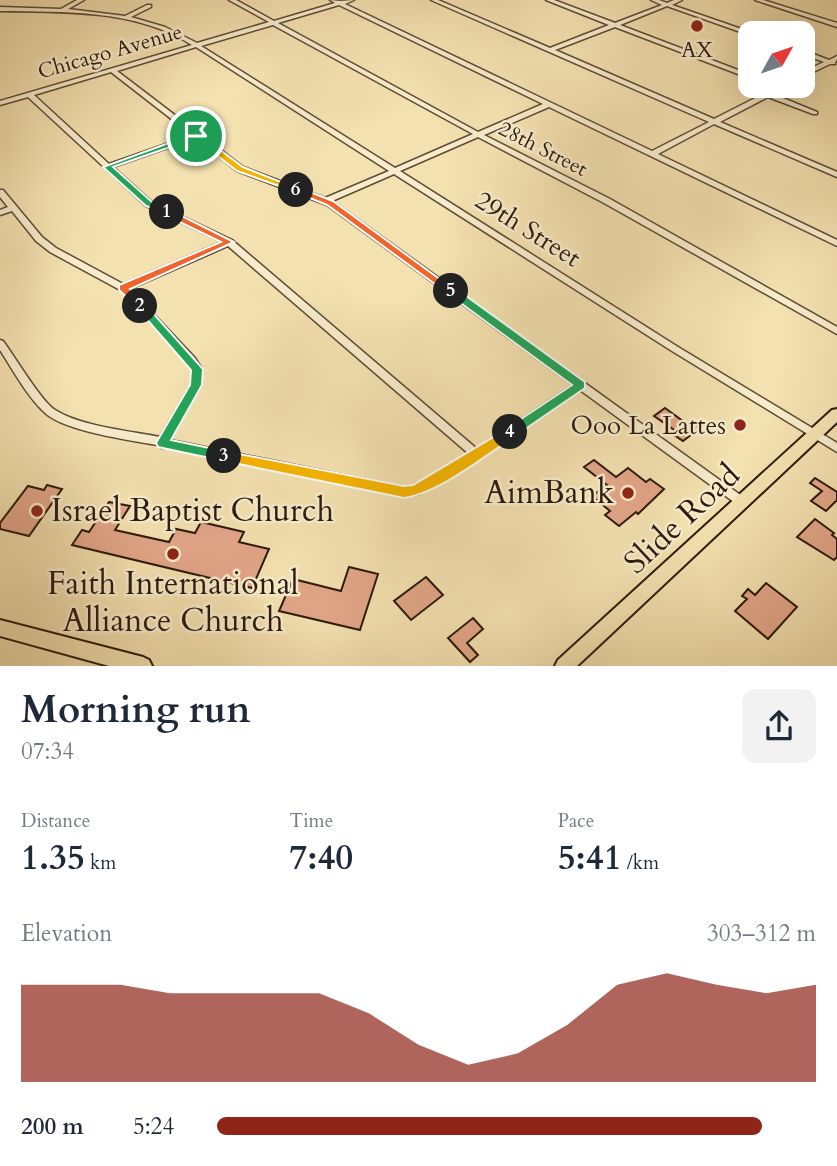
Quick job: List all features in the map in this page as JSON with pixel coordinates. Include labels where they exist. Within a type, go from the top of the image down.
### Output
[{"type":"main road","name":"Slide Road","points":[[564,666],[837,414]]},
{"type":"main road","points":[[0,628],[144,666]]},
{"type":"street","points":[[61,11],[80,0]]},
{"type":"street","name":"28th Street","points":[[232,0],[477,134],[607,201],[837,331]]},
{"type":"street","name":"Chicago Avenue","points":[[0,103],[274,23],[336,2],[351,0]]},
{"type":"street","points":[[434,0],[837,175]]},
{"type":"street","points":[[549,0],[738,72]]},
{"type":"street","points":[[654,0],[738,30]]},
{"type":"street","points":[[550,50],[679,0]]},
{"type":"street","points":[[758,0],[837,25]]},
{"type":"street","points":[[336,2],[837,243]]},
{"type":"street","points":[[126,18],[149,6]]},
{"type":"street","name":"29th Street","points":[[0,9],[61,11],[126,18],[162,27],[197,45],[393,171],[837,448]]},
{"type":"street","points":[[816,56],[835,61]]},
{"type":"street","points":[[816,69],[835,61]]},
{"type":"street","points":[[112,70],[240,169],[326,201],[742,502]]},
{"type":"street","points":[[29,94],[149,204],[229,242],[477,456]]},
{"type":"street","points":[[652,154],[758,98]]},
{"type":"street","points":[[776,98],[815,113]]},
{"type":"street","points":[[326,201],[549,104]]},
{"type":"street","points":[[107,167],[196,136]]},
{"type":"street","points":[[0,192],[53,250],[123,288],[197,369],[196,385],[162,443]]},
{"type":"street","points":[[0,213],[13,208]]},
{"type":"street","points":[[123,288],[229,242]]},
{"type":"street","points":[[0,343],[50,412],[74,424],[404,492],[415,491],[477,456],[580,385]]},
{"type":"building","points":[[665,408],[687,424],[691,421],[700,428],[683,441],[674,435],[677,432],[654,416]]},
{"type":"building","name":"AimBank","points":[[594,460],[616,477],[628,468],[646,482],[650,479],[664,489],[638,514],[636,512],[619,526],[605,515],[610,511],[592,496],[607,485],[584,467]]},
{"type":"building","points":[[815,478],[837,492],[837,500],[826,511],[811,501],[822,491],[810,483]]},
{"type":"building","points":[[47,485],[62,489],[29,536],[0,529],[0,523],[28,486],[44,490]]},
{"type":"building","points":[[109,502],[130,506],[115,530],[169,542],[176,529],[195,533],[201,522],[244,532],[239,542],[269,549],[252,588],[72,545],[82,530],[89,532]]},
{"type":"building","points":[[815,519],[834,533],[832,535],[837,539],[837,557],[834,560],[797,537]]},
{"type":"building","points":[[349,567],[378,574],[360,630],[279,611],[293,579],[341,591]]},
{"type":"building","points":[[426,577],[443,595],[411,620],[394,601]]},
{"type":"building","points":[[766,583],[797,607],[768,639],[735,611],[747,599],[742,596],[748,589],[755,595]]},
{"type":"building","points":[[473,618],[483,629],[467,643],[478,655],[470,662],[448,638]]},
{"type":"place","name":"AX","points":[[697,26]]},
{"type":"place","name":"Ooo La Lattes","points":[[740,425]]},
{"type":"place","name":"AimBank","points":[[628,493]]},
{"type":"place","name":"Israel Baptist Church","points":[[37,511]]},
{"type":"place","name":"Faith International Alliance Church","points":[[173,554]]},
{"type":"route","points":[[196,136],[240,169],[330,203],[580,385],[477,456],[415,491],[404,492],[162,443],[196,385],[197,369],[123,288],[229,242],[149,204],[107,167],[196,136]]}]
